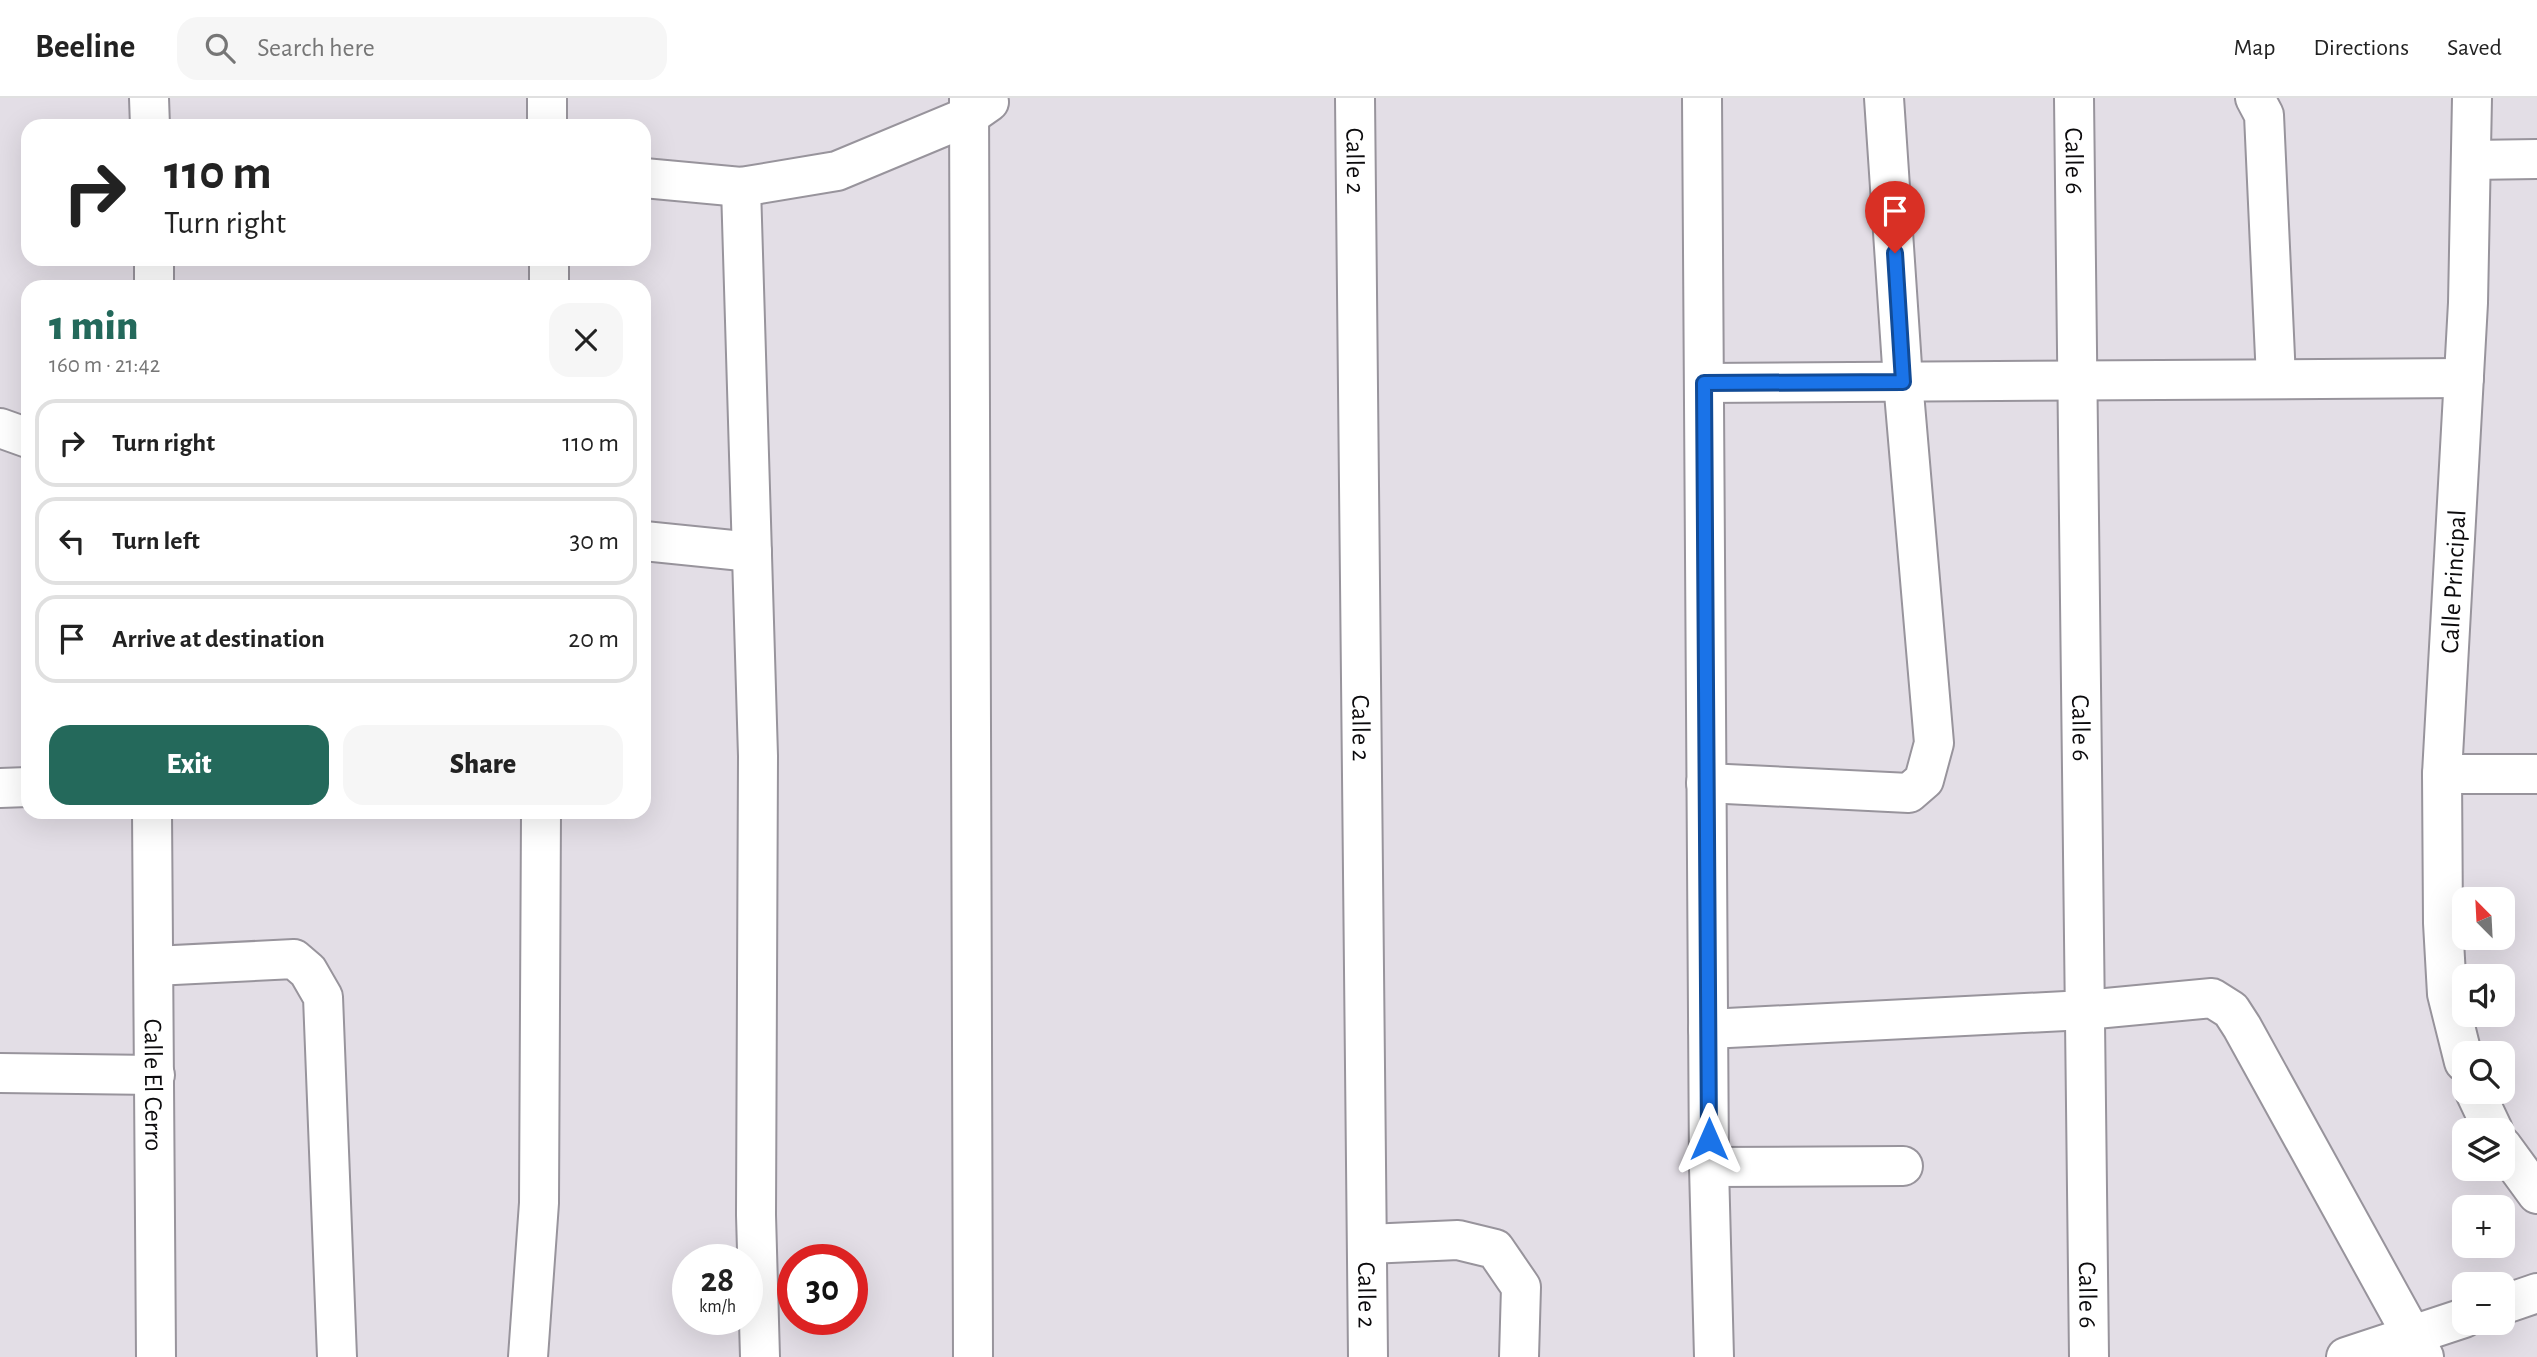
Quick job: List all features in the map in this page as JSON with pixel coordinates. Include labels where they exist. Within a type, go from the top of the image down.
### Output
[{"type":"street","points":[[149,98],[150,119]]},
{"type":"street","points":[[547,98],[547,119]]},
{"type":"street","name":"Calle 2","points":[[1355,98],[1368,1357]]},
{"type":"street","points":[[1702,98],[1709,1167],[1714,1357]]},
{"type":"street","points":[[1706,783],[1909,793],[1924,780],[1934,743],[1903,382],[1884,98]]},
{"type":"street","name":"Calle 6","points":[[2074,98],[2089,1357]]},
{"type":"street","points":[[2255,98],[2264,115],[2276,379]]},
{"type":"street","name":"Calle Principal","points":[[2459,1041],[2447,995],[2443,923],[2442,774],[2464,379],[2472,98]]},
{"type":"street","points":[[651,179],[741,187],[837,171],[977,104],[973,1357]]},
{"type":"street","points":[[2472,160],[2537,159]]},
{"type":"street","points":[[741,187],[758,756],[756,1215],[760,1357]]},
{"type":"street","points":[[1704,383],[2464,379]]},
{"type":"street","points":[[0,429],[21,436]]},
{"type":"street","points":[[651,542],[752,552]]},
{"type":"street","points":[[2442,774],[2537,774]]},
{"type":"street","points":[[0,788],[21,787]]},
{"type":"street","name":"Calle El Cerro","points":[[152,819],[156,1357]]},
{"type":"street","points":[[528,1357],[539,1203],[541,819]]},
{"type":"street","points":[[154,966],[293,959],[308,971],[323,997],[337,1357]]},
{"type":"street","points":[[1708,1029],[2085,1010],[2212,998],[2231,1010],[2417,1346]]},
{"type":"street","points":[[0,1073],[155,1074]]},
{"type":"street","points":[[2515,1164],[2537,1194]]},
{"type":"street","points":[[1709,1167],[1903,1166]]},
{"type":"street","points":[[1368,1244],[1458,1240],[1495,1249],[1521,1287],[1520,1357]]},
{"type":"street","points":[[2515,1301],[2537,1293]]},
{"type":"street","points":[[2346,1357],[2417,1346],[2452,1325]]},
{"type":"route","points":[[1709,1139],[1704,383],[1903,382],[1895,253]]}]
